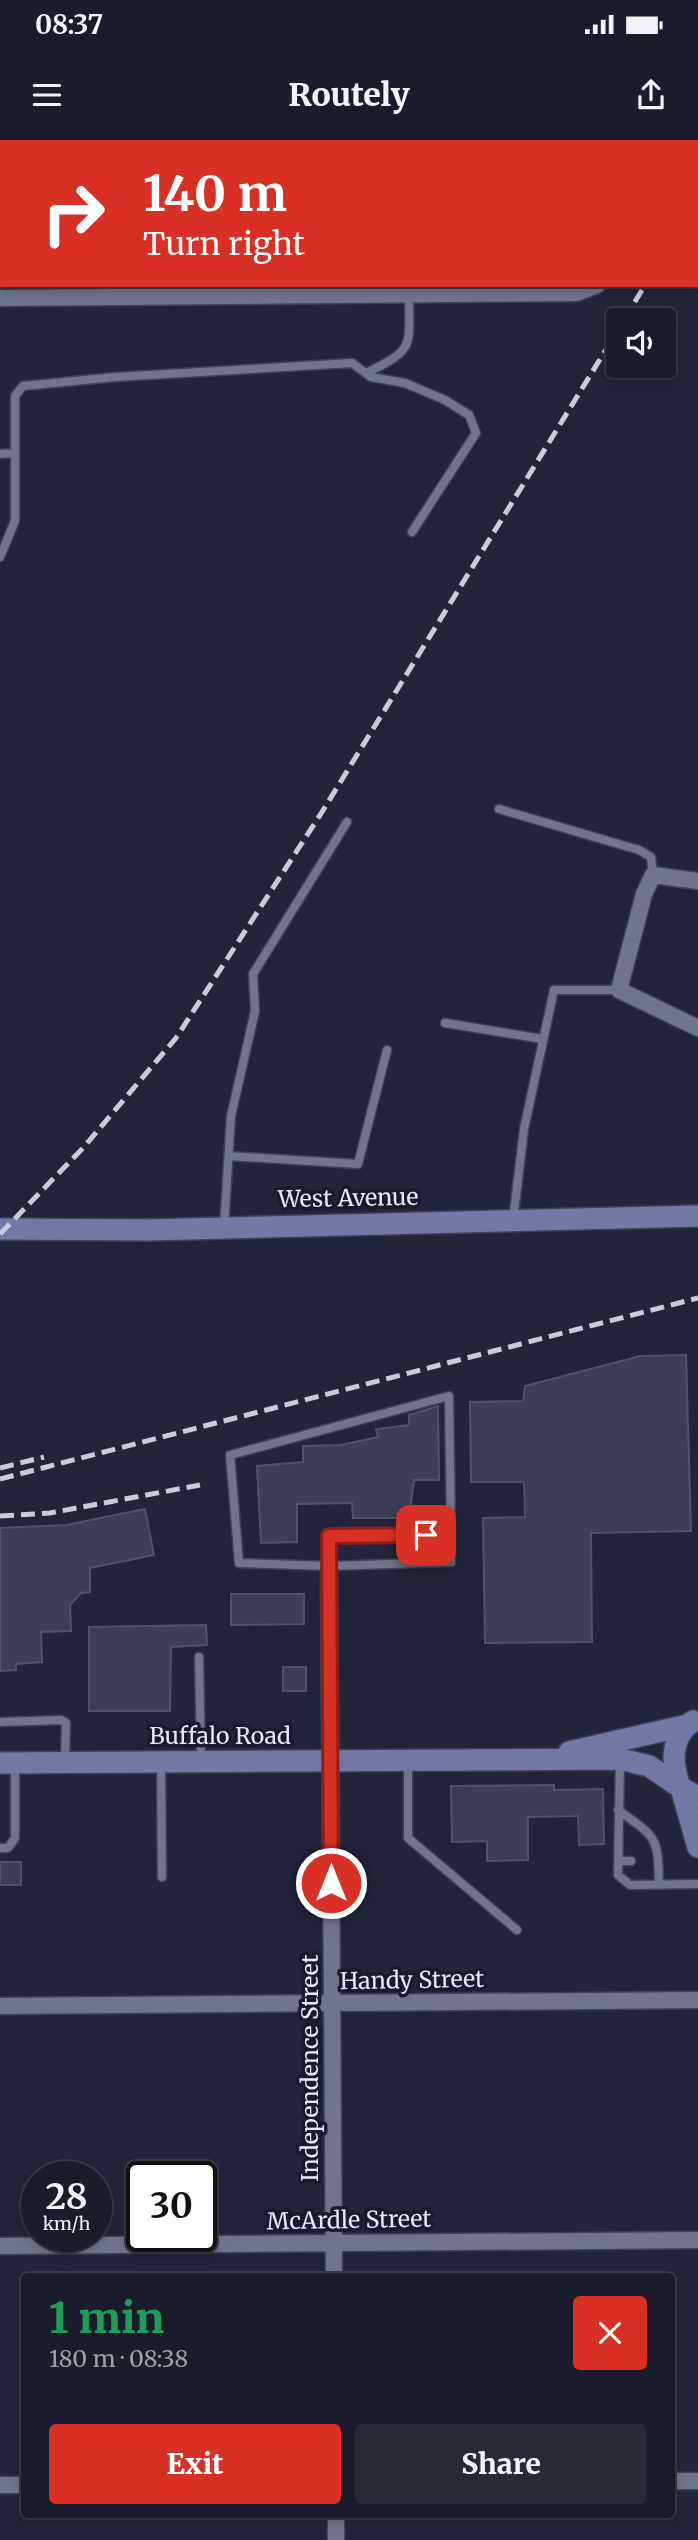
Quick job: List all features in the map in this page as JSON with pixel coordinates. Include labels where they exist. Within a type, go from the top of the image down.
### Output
[{"type":"main road","name":"West Avenue","points":[[0,1229],[224,1228],[698,1216]]},
{"type":"main road","name":"Buffalo Road","points":[[525,1759],[588,1748],[694,1719]]},
{"type":"main road","points":[[694,1719],[676,1743],[673,1753],[687,1791],[698,1847]]},
{"type":"main road","name":"Buffalo Road","points":[[8,1763],[620,1759],[649,1766],[687,1791]]},
{"type":"street","points":[[0,298],[576,293],[592,287]]},
{"type":"street","points":[[698,881],[653,875],[644,894],[619,990],[698,1028]]},
{"type":"street","name":"Independence Street","points":[[329,1566],[334,2273]]},
{"type":"street","name":"Handy Street","points":[[0,2006],[698,2000]]},
{"type":"street","name":"McArdle Street","points":[[0,2246],[698,2240]]},
{"type":"street","points":[[675,2481],[698,2481]]},
{"type":"street","points":[[0,2485],[21,2485]]},
{"type":"street","points":[[336,2518],[336,2540]]},
{"type":"lane","points":[[366,373],[404,352],[409,343],[409,294]]},
{"type":"lane","points":[[1,551],[15,521],[15,396],[23,386],[116,376],[352,363],[371,377],[405,383],[444,400],[469,415],[476,433],[412,532]]},
{"type":"lane","points":[[0,454],[15,453]]},
{"type":"lane","points":[[499,809],[639,850],[651,857],[653,875]]},
{"type":"lane","points":[[224,1228],[231,1116],[255,1011],[253,974],[347,822]]},
{"type":"lane","points":[[513,1221],[524,1129],[554,990],[619,990]]},
{"type":"lane","points":[[446,1023],[544,1039]]},
{"type":"lane","points":[[229,1156],[358,1164],[387,1050]]},
{"type":"lane","points":[[449,1396],[451,1562],[329,1566],[239,1563],[230,1455],[449,1396]]},
{"type":"lane","points":[[329,1566],[329,1536],[451,1534]]},
{"type":"lane","points":[[199,1657],[201,1762]]},
{"type":"lane","points":[[0,1723],[61,1720],[66,1723],[65,1763]]},
{"type":"lane","points":[[620,1759],[618,1875],[622,1882],[630,1885],[698,1884]]},
{"type":"lane","points":[[408,1760],[408,1838],[517,1930]]},
{"type":"lane","points":[[0,1848],[8,1848],[15,1838],[8,1763]]},
{"type":"lane","points":[[162,1763],[162,1877]]},
{"type":"lane","points":[[618,1810],[652,1834],[658,1848],[654,1860],[659,1885]]},
{"type":"lane","points":[[618,1861],[631,1861]]},
{"type":"building","points":[[686,1355],[691,1531],[591,1533],[592,1642],[485,1643],[483,1518],[525,1517],[524,1482],[471,1482],[470,1402],[523,1401],[525,1386],[640,1356]]},
{"type":"building","points":[[438,1406],[439,1480],[414,1480],[409,1518],[353,1518],[352,1503],[297,1504],[297,1542],[261,1543],[257,1466],[303,1462],[303,1446],[341,1445],[378,1437],[376,1429],[409,1425],[409,1415]]},
{"type":"building","points":[[145,1509],[154,1555],[90,1568],[90,1592],[81,1593],[70,1605],[71,1631],[41,1632],[42,1662],[16,1664],[16,1670],[0,1671],[0,1528],[66,1525]]},
{"type":"building","points":[[231,1594],[304,1594],[304,1624],[231,1625]]},
{"type":"building","points":[[206,1625],[207,1645],[171,1647],[170,1711],[89,1711],[89,1627]]},
{"type":"building","points":[[283,1667],[306,1667],[306,1691],[283,1691]]},
{"type":"building","points":[[554,1785],[554,1790],[603,1789],[604,1844],[579,1845],[578,1816],[528,1817],[528,1860],[487,1861],[487,1841],[452,1842],[451,1786]]},
{"type":"building","points":[[0,1862],[21,1862],[21,1885],[0,1885]]},
{"type":"railway","points":[[631,308],[644,287]]},
{"type":"railway","points":[[0,1234],[83,1148],[176,1038],[322,812],[606,350]]},
{"type":"railway","points":[[0,1479],[698,1298]]},
{"type":"railway","points":[[0,1468],[44,1457]]},
{"type":"railway","points":[[0,1516],[50,1513],[200,1485]]},
{"type":"route","points":[[331,1883],[329,1536],[426,1535]]}]
